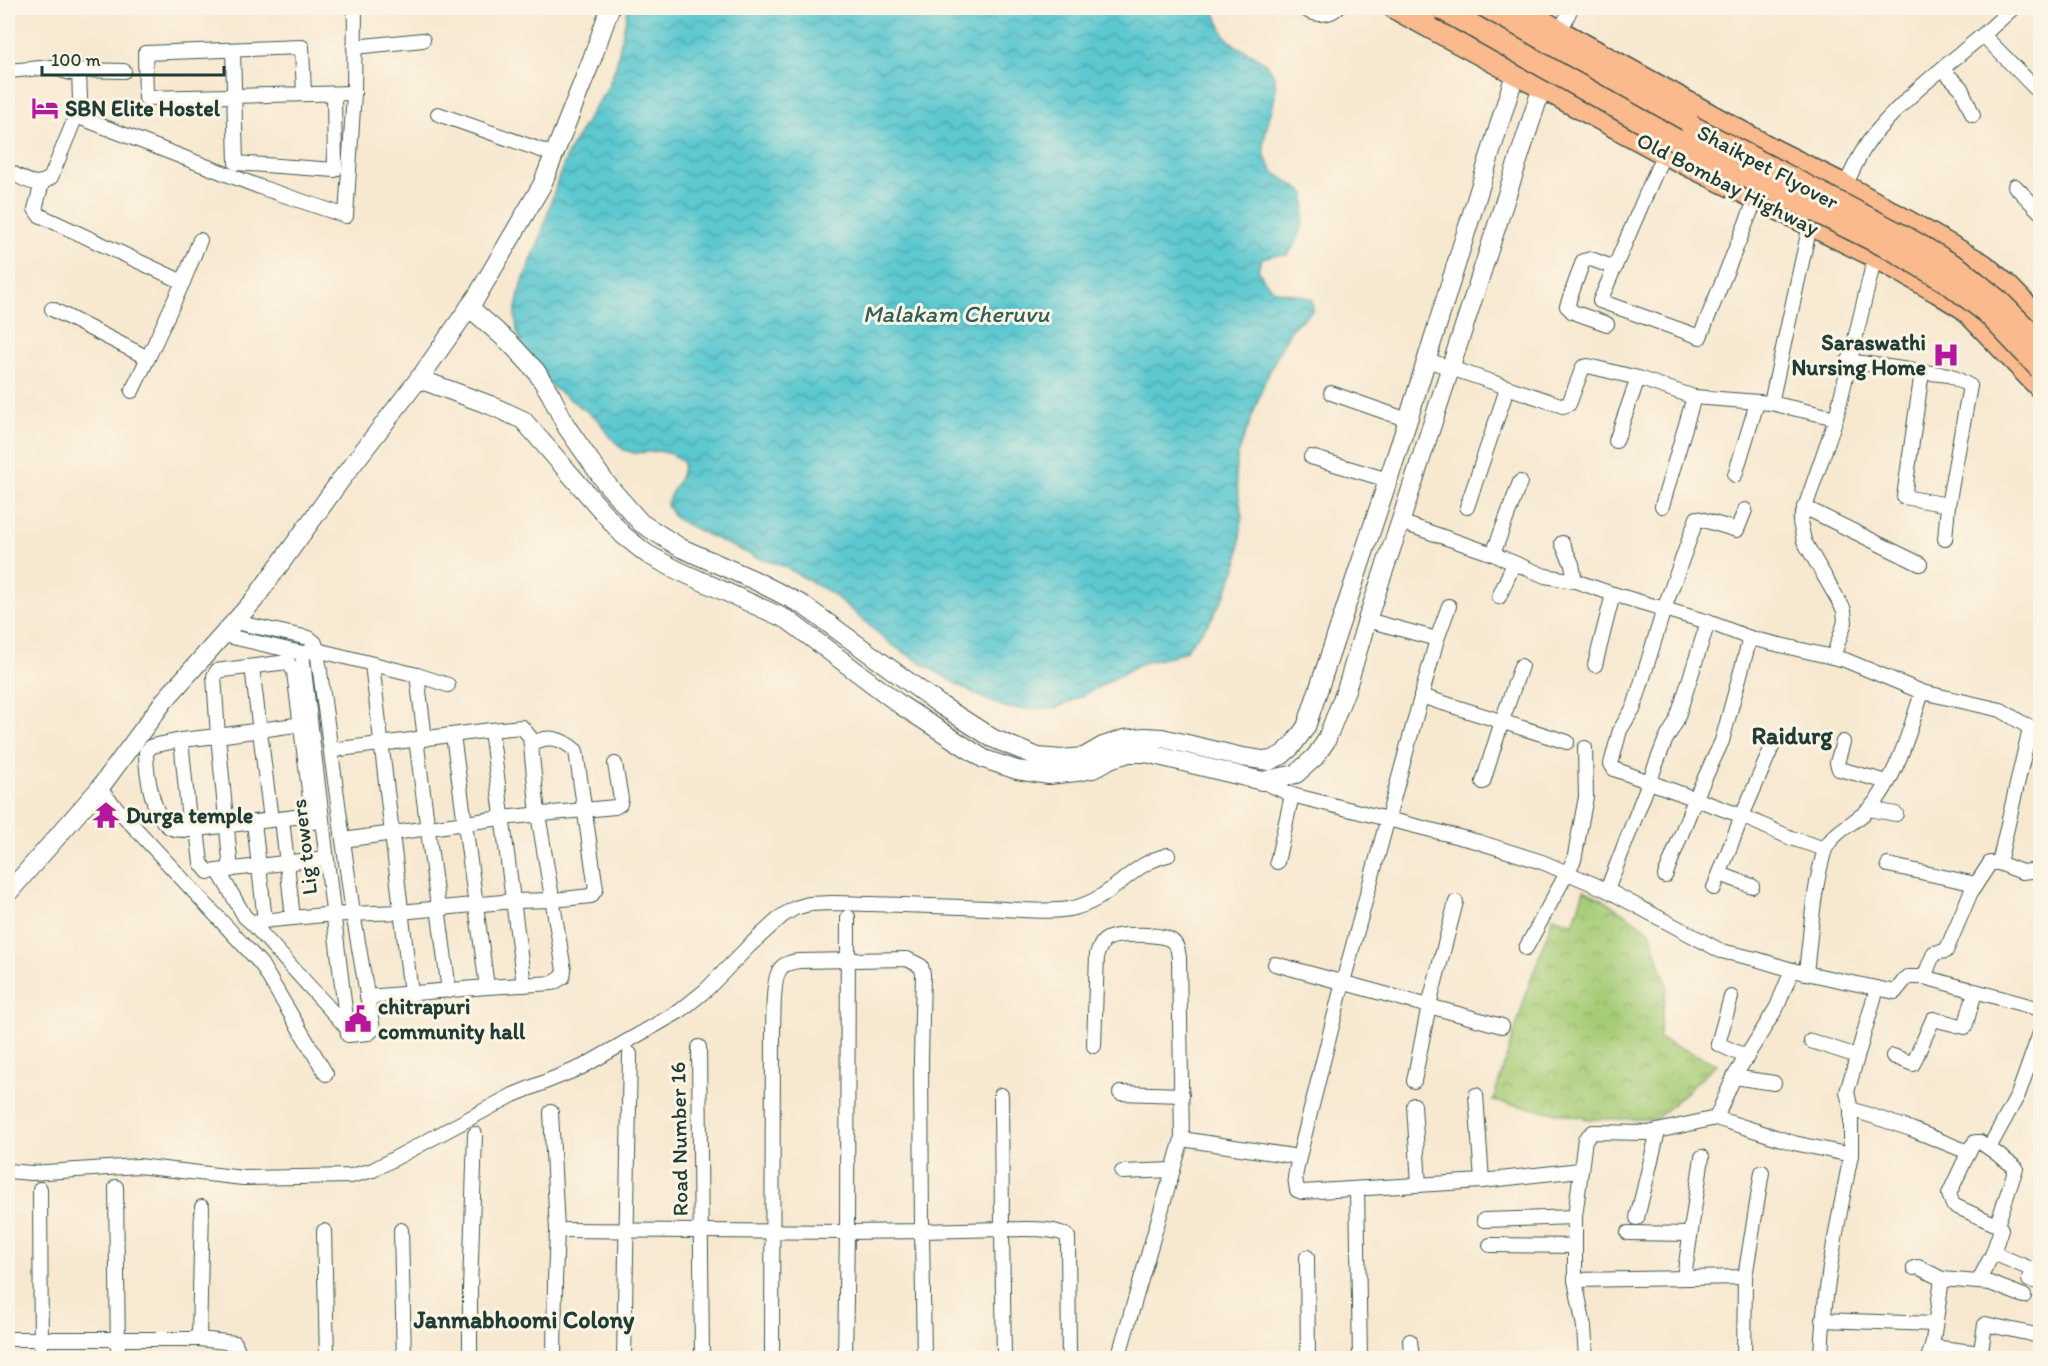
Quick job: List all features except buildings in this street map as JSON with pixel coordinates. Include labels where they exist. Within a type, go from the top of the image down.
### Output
[{"type":"main road","name":"Old Bombay Highway","points":[[1395,8],[1664,153],[1875,256],[1964,308],[2040,387]]},
{"type":"main road","name":"Shaikpet Flyover","points":[[1441,8],[1695,151],[1896,251],[1948,282],[1987,312],[2040,368]]},
{"type":"main road","name":"Shaikpet Flyover","points":[[1481,8],[1692,127],[1906,238],[1959,269],[1999,302],[2040,343]]},
{"type":"main road","points":[[1520,8],[1773,150],[1845,186],[1983,266],[2006,285],[2040,320]]},
{"type":"street","points":[[76,116],[260,187],[346,216],[354,93],[355,8]]},
{"type":"street","points":[[8,893],[99,789],[164,702],[254,600],[343,477],[419,379],[468,307],[517,230],[542,185],[610,8]]},
{"type":"street","points":[[1304,8],[1314,14],[1327,13],[1337,8]]},
{"type":"street","points":[[1560,32],[1571,8]]},
{"type":"street","points":[[1845,186],[1858,160],[1878,130],[1942,69],[2013,8]]},
{"type":"street","points":[[1983,35],[2040,93]]},
{"type":"street","points":[[354,47],[423,40]]},
{"type":"street","points":[[304,94],[302,47],[145,53],[146,98],[354,93]]},
{"type":"street","points":[[233,50],[236,163],[335,170],[334,94]]},
{"type":"street","points":[[8,71],[52,67],[71,73],[79,70],[124,71]]},
{"type":"street","points":[[1942,69],[1961,88],[1973,115]]},
{"type":"street","points":[[8,171],[35,184],[42,183],[51,177],[76,116],[80,100],[79,70]]},
{"type":"street","points":[[468,307],[511,344],[536,371],[566,426],[605,482],[641,523],[681,548],[754,580],[803,605],[939,704],[992,738],[1061,767],[1094,769],[1110,759],[1162,738],[1242,758],[1269,761],[1282,755],[1292,746],[1306,727],[1408,420],[1515,74]]},
{"type":"street","points":[[1262,781],[1296,774],[1315,757],[1326,741],[1347,687],[1542,87]]},
{"type":"street","points":[[438,114],[555,154]]},
{"type":"street","points":[[1664,153],[1600,301],[1700,337],[1773,150]]},
{"type":"street","points":[[42,183],[35,209],[39,215],[183,282]]},
{"type":"street","points":[[2015,186],[2040,212]]},
{"type":"street","points":[[1735,475],[1764,403],[1810,225]]},
{"type":"street","points":[[132,391],[200,240]]},
{"type":"street","points":[[1833,657],[1845,622],[1844,610],[1804,541],[1800,522],[1836,418],[1875,256]]},
{"type":"street","points":[[1607,324],[1573,312],[1568,306],[1583,261],[1591,260],[1615,268]]},
{"type":"street","points":[[52,309],[148,358]]},
{"type":"street","points":[[1427,360],[1507,389],[1565,406],[1569,404],[1584,366],[1638,378],[1694,397],[1764,403],[1836,418]]},
{"type":"street","points":[[1848,361],[1949,375],[1970,386],[1948,505],[1945,539]]},
{"type":"street","points":[[1922,372],[1904,497],[1948,505]]},
{"type":"street","points":[[1616,441],[1638,378]]},
{"type":"street","points":[[419,379],[490,405],[523,420],[623,535],[647,554],[788,620],[902,706],[984,759],[1017,770],[1049,775],[1061,767]]},
{"type":"street","points":[[1467,507],[1507,389]]},
{"type":"street","points":[[1331,393],[1408,420]]},
{"type":"street","points":[[1662,506],[1694,397]]},
{"type":"street","points":[[531,428],[556,405]]},
{"type":"street","points":[[1311,457],[1388,480]]},
{"type":"street","points":[[1493,555],[1520,482]]},
{"type":"street","points":[[1804,507],[1920,564]]},
{"type":"street","points":[[1745,510],[1737,530],[1696,518],[1664,609],[1634,707],[1620,730],[1610,761],[1614,769],[1825,849]]},
{"type":"street","points":[[1400,522],[1545,576],[1575,581],[1708,622],[1750,638],[1845,660],[1922,692],[2001,710],[2035,731],[1999,863]]},
{"type":"street","points":[[623,535],[641,523]]},
{"type":"street","points":[[1562,543],[1572,564],[1575,581]]},
{"type":"street","points":[[1499,597],[1514,563]]},
{"type":"street","points":[[1595,665],[1612,594]]},
{"type":"street","points":[[1449,606],[1437,639],[1342,982],[1299,1157],[1295,1177],[1297,1190],[1302,1192],[1482,1181],[1580,1170]]},
{"type":"street","points":[[1367,620],[1437,639]]},
{"type":"street","points":[[1607,890],[1665,741],[1677,722],[1708,622]]},
{"type":"street","points":[[229,628],[309,638],[315,643],[373,1029],[369,1033],[348,1031],[258,921],[259,867],[254,822]]},
{"type":"street","points":[[229,628],[302,653],[317,650],[448,685]]},
{"type":"street","points":[[1665,876],[1695,799],[1722,741],[1750,638]]},
{"type":"street","points":[[302,653],[305,723]]},
{"type":"street","points":[[305,723],[294,672],[288,662],[217,671],[214,676],[226,825],[225,871],[245,917],[258,921],[591,896],[596,889],[576,752],[567,743],[552,738],[537,740],[532,746]]},
{"type":"street","points":[[372,664],[411,994]]},
{"type":"street","points":[[1483,782],[1521,666]]},
{"type":"street","points":[[252,667],[260,730],[276,819],[288,863],[293,918]]},
{"type":"street","points":[[417,675],[428,828],[449,991]]},
{"type":"street","points":[[1716,1118],[1734,1077],[1799,971],[1812,920],[1820,866],[1825,849],[1834,836],[1869,809],[1888,782],[1912,724],[1922,692]]},
{"type":"street","points":[[1421,696],[1566,742]]},
{"type":"street","points":[[305,723],[152,746],[146,752],[152,798],[162,819],[171,828],[194,830],[339,812]]},
{"type":"street","name":"Lig towers","points":[[305,723],[329,915],[348,1031]]},
{"type":"street","points":[[332,750],[522,728],[530,737],[532,746],[538,814],[562,948],[563,977],[553,983],[367,998]]},
{"type":"street","points":[[491,730],[524,985]]},
{"type":"street","points":[[453,735],[487,987]]},
{"type":"street","points":[[181,740],[194,830],[204,869],[208,872],[225,871],[322,859]]},
{"type":"street","points":[[1714,888],[1775,740]]},
{"type":"street","points":[[1843,742],[1837,763],[1839,769],[1888,782]]},
{"type":"street","points":[[1145,745],[1262,781],[1292,795],[1479,842],[1542,862],[1607,890],[1721,951],[1895,992],[1907,977],[1924,977],[2040,1009]]},
{"type":"street","points":[[1526,948],[1569,873],[1574,860],[1586,797],[1585,748]]},
{"type":"street","points":[[343,840],[464,822],[615,807],[620,804],[621,799],[615,764]]},
{"type":"street","points":[[99,789],[261,964],[326,1074]]},
{"type":"street","points":[[1277,862],[1292,795]]},
{"type":"street","points":[[1869,809],[1896,814]]},
{"type":"street","points":[[8,1171],[31,1173],[138,1166],[243,1178],[351,1176],[373,1170],[513,1095],[582,1067],[680,1011],[706,990],[782,916],[795,908],[808,904],[832,903],[1028,910],[1068,909],[1103,897],[1143,864],[1154,858],[1168,855]]},
{"type":"street","points":[[1924,977],[1934,953],[1946,951],[1976,884],[1990,863],[1999,863],[2022,872],[2040,870]]},
{"type":"street","points":[[1888,865],[1976,884]]},
{"type":"street","points":[[1720,874],[1752,886]]},
{"type":"street","points":[[1414,1081],[1429,1005],[1456,902]]},
{"type":"street","points":[[845,1359],[848,917]]},
{"type":"street","points":[[1094,1046],[1097,954],[1102,942],[1117,935],[1160,936],[1170,939],[1178,946],[1179,958],[1182,1139],[1118,1359]]},
{"type":"street","points":[[772,1359],[773,1027],[779,969],[788,963],[799,961],[907,959],[921,966],[923,974],[921,1059],[924,1359]]},
{"type":"street","points":[[1275,964],[1502,1026]]},
{"type":"street","points":[[1821,1359],[1822,1320],[1835,1234],[1851,1155],[1851,1109],[1847,1092],[1877,988]]},
{"type":"street","points":[[1893,1056],[1913,1064],[1933,1019],[1965,1027],[1975,992]]},
{"type":"street","points":[[1731,997],[1718,1044],[1747,1057]]},
{"type":"street","points":[[1989,1148],[2018,1095],[2040,1033]]},
{"type":"street","points":[[1811,1041],[1857,1056]]},
{"type":"street","name":"Road Number 16","points":[[699,1047],[702,1359]]},
{"type":"street","points":[[624,1359],[630,1054]]},
{"type":"street","points":[[1734,1077],[1774,1083]]},
{"type":"street","points":[[1120,1093],[1182,1095]]},
{"type":"street","points":[[1001,1095],[1004,1359]]},
{"type":"street","points":[[1476,1095],[1482,1181]]},
{"type":"street","points":[[1414,1105],[1419,1185]]},
{"type":"street","points":[[1851,1109],[1911,1129],[1968,1152]]},
{"type":"street","points":[[551,1112],[557,1230],[554,1359]]},
{"type":"street","points":[[1586,1359],[1584,1327],[1575,1280],[1575,1217],[1585,1139],[1593,1132],[1648,1133],[1716,1118],[1777,1138],[1851,1155]]},
{"type":"street","points":[[1637,1218],[1658,1131]]},
{"type":"street","points":[[470,1359],[474,1134]]},
{"type":"street","points":[[1182,1139],[1299,1157]]},
{"type":"street","points":[[1978,1282],[2001,1228],[1953,1206],[1949,1194],[1975,1142],[1980,1142],[2016,1168],[1997,1225]]},
{"type":"street","points":[[1684,1277],[1702,1157]]},
{"type":"street","points":[[1122,1172],[1173,1170]]},
{"type":"street","points":[[1744,1359],[1745,1277],[1762,1172]]},
{"type":"street","points":[[116,1187],[118,1359]]},
{"type":"street","points":[[40,1189],[41,1359]]},
{"type":"street","points":[[1358,1189],[1360,1359]]},
{"type":"street","points":[[199,1338],[202,1207]]},
{"type":"street","points":[[1484,1220],[1575,1217]]},
{"type":"street","points":[[557,1230],[847,1232],[1002,1229],[1064,1233],[1068,1237],[1069,1359]]},
{"type":"street","points":[[401,1230],[404,1359]]},
{"type":"street","points":[[324,1231],[327,1359]]},
{"type":"street","points":[[1628,1233],[1690,1234]]},
{"type":"street","points":[[1490,1245],[1575,1246]]},
{"type":"street","points":[[1992,1253],[2031,1269],[2029,1280],[2040,1282]]},
{"type":"street","points":[[1307,1257],[1308,1359]]},
{"type":"street","points":[[1914,1268],[1918,1267],[1942,1279],[1990,1283],[2024,1296]]},
{"type":"street","points":[[1575,1280],[1745,1277]]},
{"type":"street","points":[[1942,1279],[1930,1353],[1980,1356],[1985,1323],[2040,1336]]},
{"type":"street","points":[[1822,1320],[1934,1324]]},
{"type":"street","points":[[8,1340],[199,1338],[235,1343],[241,1359]]},
{"type":"street","points":[[1410,1341],[1412,1359]]},
{"type":"green space","points":[[1584,890],[1604,900],[1650,931],[1667,987],[1658,1038],[1717,1064],[1656,1119],[1590,1119],[1493,1101],[1553,917],[1573,924]]},
{"type":"water","name":"Malakam Cheruvu","points":[[628,8],[1213,8],[1226,37],[1265,63],[1274,77],[1276,88],[1265,135],[1266,158],[1275,173],[1305,194],[1305,202],[1304,218],[1297,241],[1287,255],[1262,258],[1258,269],[1270,287],[1312,300],[1313,310],[1292,328],[1265,381],[1238,454],[1235,475],[1242,515],[1238,562],[1225,595],[1210,621],[1185,651],[1174,656],[1142,663],[1056,708],[1007,708],[987,700],[892,645],[830,592],[783,566],[756,557],[675,518],[667,505],[681,474],[683,462],[672,454],[659,451],[635,453],[624,450],[608,435],[599,420],[551,386],[526,356],[517,331],[515,314],[520,289],[541,236],[568,153],[607,90],[616,66]]},
{"type":"place","name":"SBN Elite Hostel","points":[[45,108]]},
{"type":"place","name":"Saraswathi Nursing Home","points":[[1946,355]]},
{"type":"place","name":"Durga temple","points":[[106,815]]},
{"type":"place","name":"chitrapuri community hall","points":[[358,1019]]},
{"type":"district","name":"Raidurg","points":[[1792,735]]},
{"type":"district","name":"Janmabhoomi Colony","points":[[524,1319]]}]
